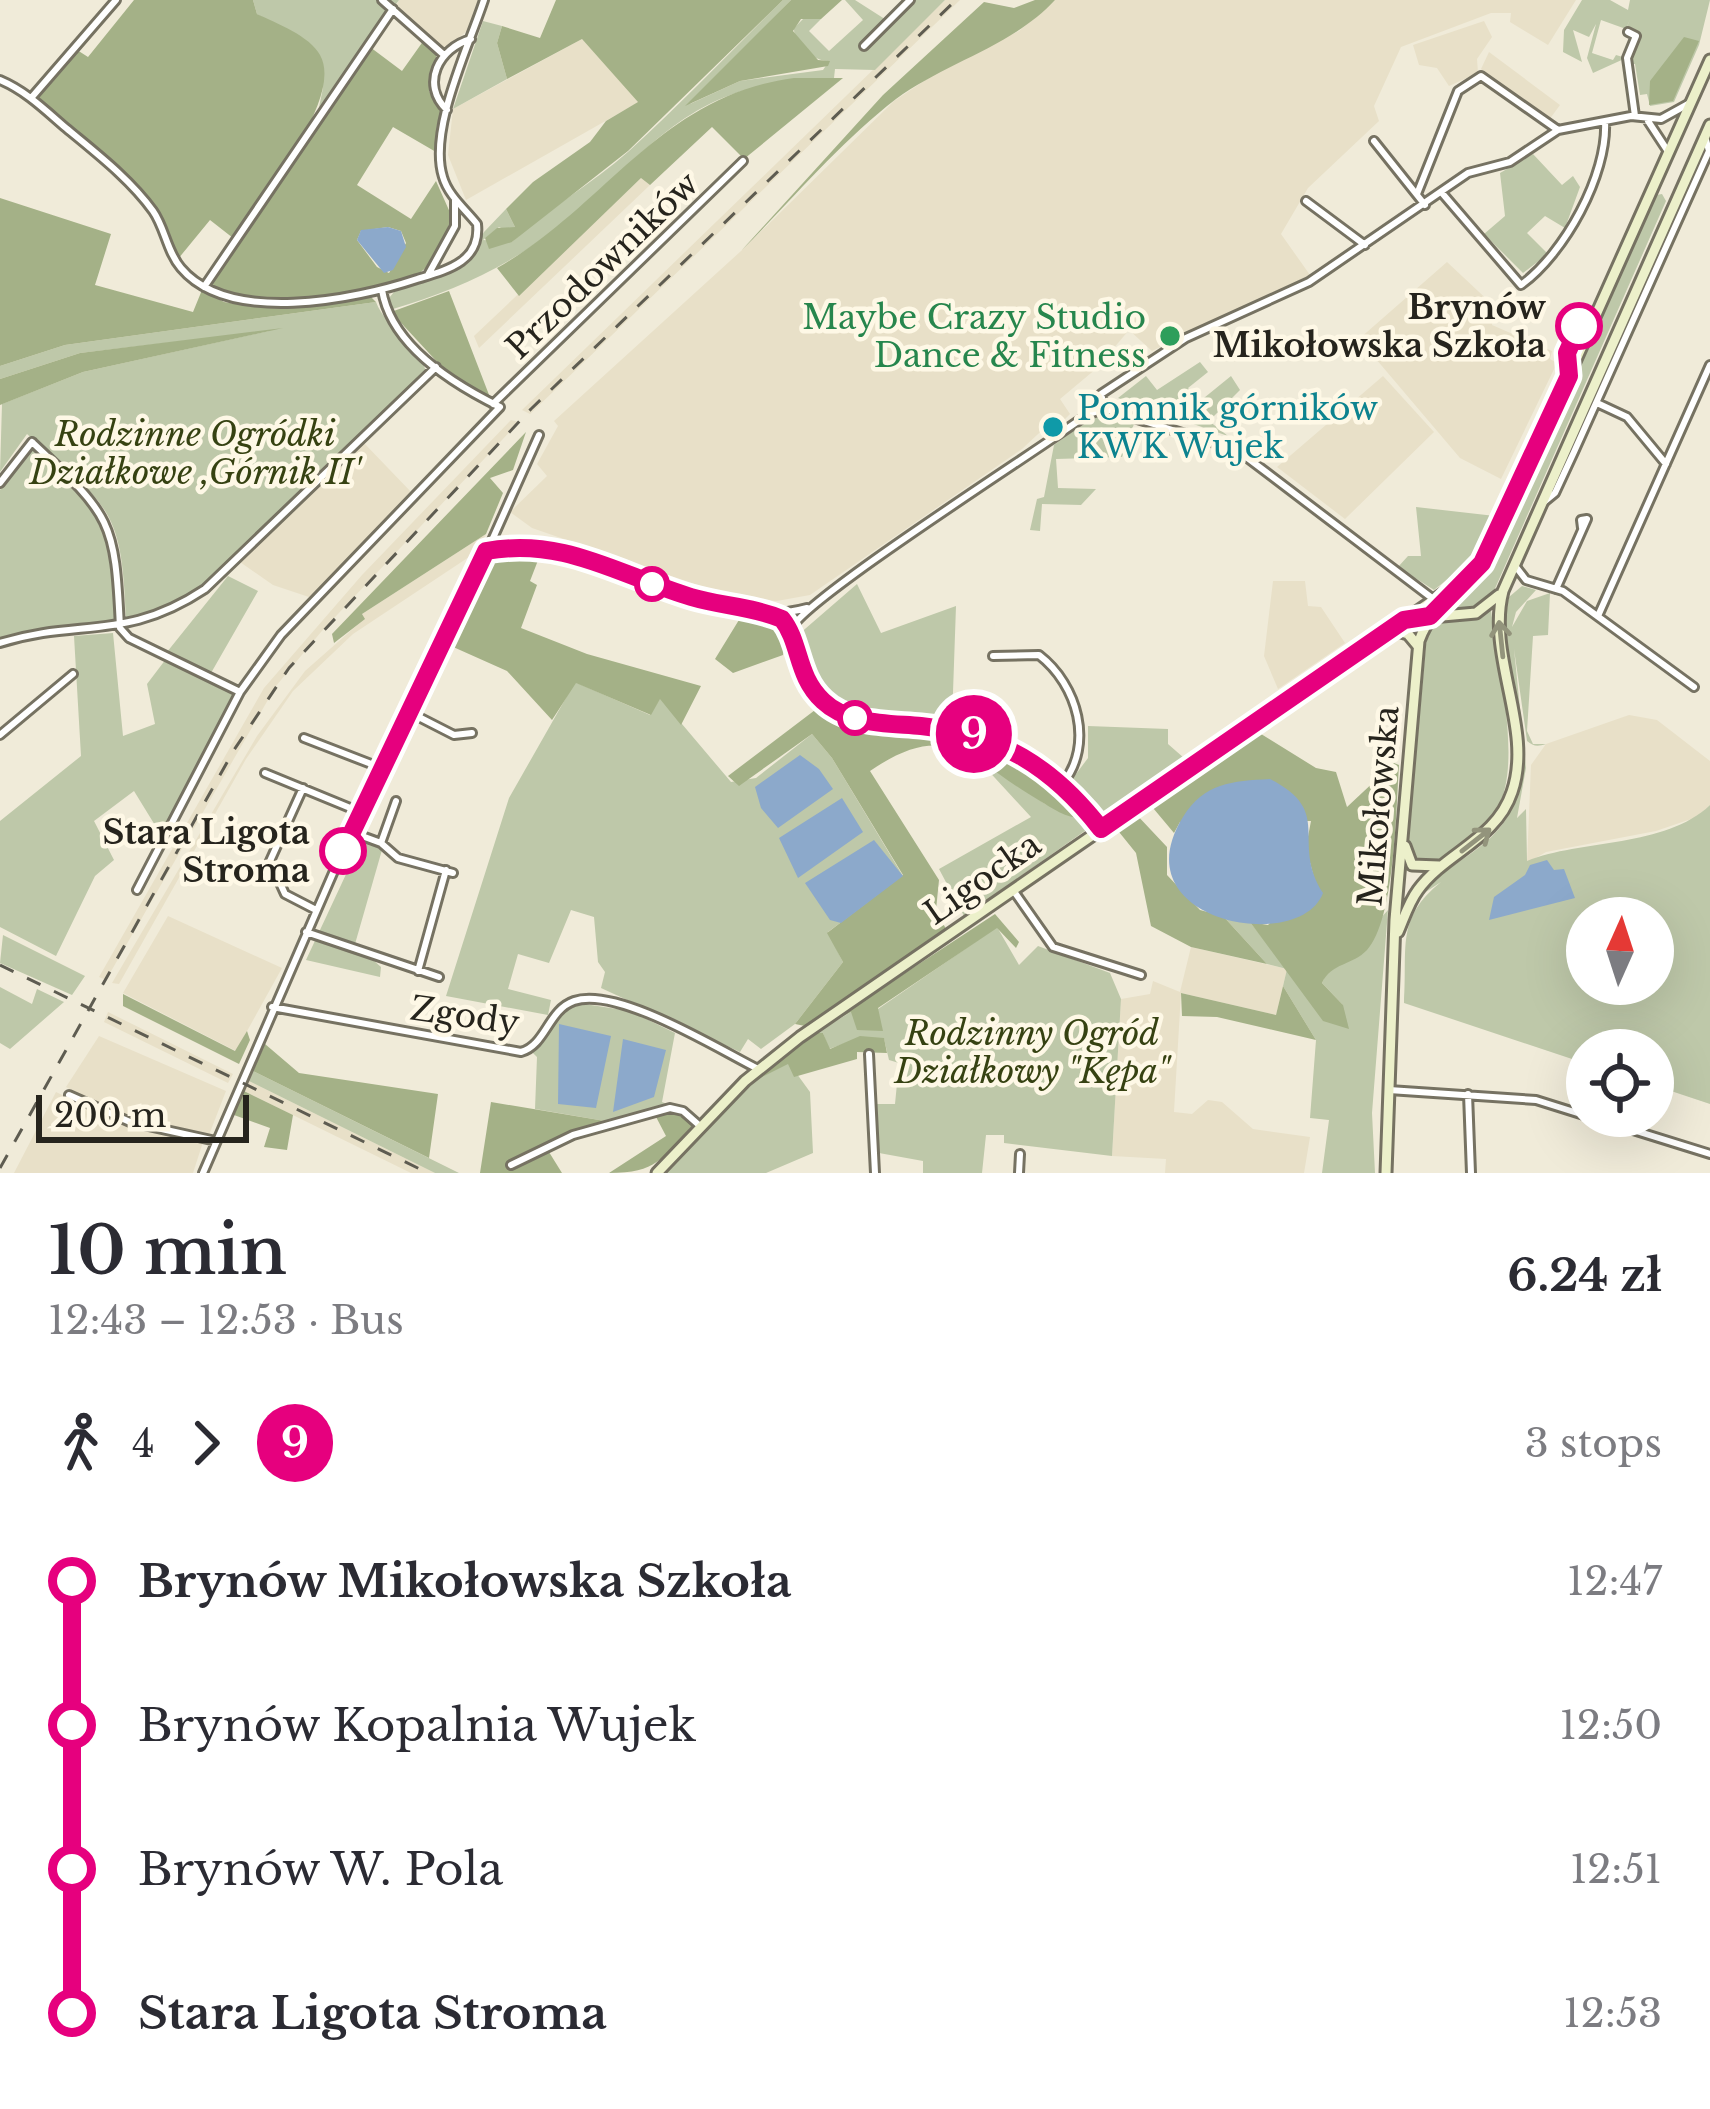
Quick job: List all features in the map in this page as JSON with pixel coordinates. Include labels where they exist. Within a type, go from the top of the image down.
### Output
[{"type":"main road","points":[[1431,602],[1475,572],[1493,545],[1710,60]]},
{"type":"main road","name":"Mikołowska","points":[[1396,937],[1413,897],[1442,865],[1496,823],[1514,785],[1499,623],[1503,592],[1592,401],[1708,131]]},
{"type":"main road","points":[[1652,191],[1667,193],[1672,211]]},
{"type":"main road","points":[[1404,620],[1482,611],[1503,592]]},
{"type":"main road","name":"Mikołowska","points":[[1396,937],[1418,646],[1431,602]]},
{"type":"main road","name":"Ligocka","points":[[657,1173],[758,1069],[1431,602]]},
{"type":"main road","points":[[1391,629],[1409,634],[1418,646]]},
{"type":"main road","points":[[1404,829],[1405,854],[1412,865],[1424,869],[1442,865]]},
{"type":"main road","points":[[1386,1173],[1396,937]]},
{"type":"street","points":[[32,98],[116,0]]},
{"type":"street","points":[[382,0],[444,56]]},
{"type":"street","points":[[427,276],[455,226],[453,197],[441,166],[447,110],[484,0]]},
{"type":"street","points":[[864,46],[910,0]]},
{"type":"street","points":[[204,287],[393,8]]},
{"type":"street","points":[[1628,32],[1636,36],[1627,58],[1635,116]]},
{"type":"street","points":[[447,110],[434,85],[444,56],[471,39]]},
{"type":"street","points":[[1417,194],[1458,91],[1481,76],[1558,130]]},
{"type":"street","points":[[0,80],[32,98],[132,188],[154,212],[182,270],[222,298],[252,304],[382,290],[459,265],[477,236],[473,220],[453,197]]},
{"type":"street","points":[[1105,409],[1101,394],[1139,367],[1186,338],[1309,282],[1468,173],[1510,162],[1558,130],[1635,116],[1661,118],[1692,102]]},
{"type":"street","points":[[1645,118],[1658,128],[1669,153]]},
{"type":"street","points":[[1442,194],[1521,285],[1547,266],[1571,232],[1603,147],[1605,121]]},
{"type":"street","name":"Mikołowska","points":[[1592,401],[1709,151],[1708,131]]},
{"type":"street","points":[[1374,141],[1425,205]]},
{"type":"street","name":"Przodowników","points":[[137,890],[240,692],[281,635],[497,405],[743,161]]},
{"type":"street","points":[[1306,201],[1365,245]]},
{"type":"street","points":[[455,226],[473,220]]},
{"type":"street","points":[[443,251],[447,262],[459,265]]},
{"type":"street","points":[[382,290],[397,328],[436,368],[497,405]]},
{"type":"street","points":[[1598,616],[1710,365]]},
{"type":"street","points":[[0,643],[120,628],[177,608],[206,589],[436,368]]},
{"type":"street","points":[[1592,401],[1627,417],[1666,464]]},
{"type":"street","points":[[790,631],[812,606],[1088,414],[1105,409],[1237,450],[1431,602],[1457,615]]},
{"type":"street","points":[[203,1173],[379,767],[538,435]]},
{"type":"street","points":[[0,483],[32,442],[97,506],[116,548],[120,628]]},
{"type":"street","points":[[1556,589],[1582,528]]},
{"type":"street","points":[[486,551],[550,547],[680,594],[772,615],[812,606]]},
{"type":"street","points":[[1514,564],[1526,580],[1556,589],[1694,687]]},
{"type":"street","points":[[1503,592],[1518,584],[1541,585]]},
{"type":"street","points":[[772,615],[790,631],[798,665],[836,710],[864,720],[990,739],[1063,783],[1101,829]]},
{"type":"street","points":[[120,628],[240,692]]},
{"type":"street","points":[[993,656],[1039,655],[1060,684],[1083,736],[1080,756],[1063,783]]},
{"type":"street","points":[[0,735],[74,674]]},
{"type":"street","points":[[409,712],[454,735],[472,733]]},
{"type":"street","points":[[304,738],[379,767]]},
{"type":"street","points":[[265,773],[360,812]]},
{"type":"street","points":[[302,788],[270,861],[285,894],[316,910]]},
{"type":"street","points":[[382,844],[396,801]]},
{"type":"street","points":[[351,832],[382,844],[398,858],[449,872],[418,971]]},
{"type":"street","points":[[1013,890],[1053,947],[1141,975]]},
{"type":"street","points":[[306,932],[440,977]]},
{"type":"street","name":"Zgody","points":[[272,1007],[521,1052],[535,1044],[560,1008],[596,998],[630,1007],[758,1069]]},
{"type":"street","points":[[869,1054],[875,1173]]},
{"type":"street","points":[[1386,1089],[1536,1100],[1566,1109]]},
{"type":"street","points":[[1468,1094],[1471,1173]]},
{"type":"street","points":[[69,1095],[130,1122],[216,1141]]},
{"type":"street","points":[[511,1166],[573,1135],[670,1108],[683,1111],[701,1127]]},
{"type":"street","points":[[1655,1137],[1710,1154]]},
{"type":"street","points":[[1018,1173],[1020,1154]]},
{"type":"shaded area","points":[[399,0],[479,0],[469,29],[444,51],[395,8]]},
{"type":"shaded area","points":[[945,0],[960,0],[530,414],[522,410]]},
{"type":"shaded area","points":[[1055,0],[1576,0],[1548,45],[1510,22],[1511,13],[1491,13],[1401,47],[1374,106],[1379,121],[1308,188],[1281,234],[1310,275],[1152,351],[1129,330],[1097,368],[1060,399],[1070,414],[1059,425],[1052,421],[1022,449],[810,595],[777,601],[735,598],[532,528],[510,512],[547,476],[537,464],[558,426],[554,421],[741,251],[894,101],[954,61],[1019,31]]},
{"type":"shaded area","points":[[1484,21],[1492,37],[1477,59],[1478,73],[1449,86],[1437,68],[1419,65],[1413,45]]},
{"type":"shaded area","points":[[582,39],[639,102],[466,200],[448,155],[453,109]]},
{"type":"shaded area","points":[[1489,52],[1560,105],[1549,120],[1481,69]]},
{"type":"shaded area","points":[[642,177],[650,185],[479,348],[474,336]]},
{"type":"shaded area","points":[[1447,262],[1494,306],[1492,325],[1552,351],[1550,359],[1557,363],[1501,479],[1460,458],[1359,339]]},
{"type":"shaded area","points":[[1383,376],[1434,432],[1345,519],[1277,467]]},
{"type":"shaded area","points":[[511,420],[519,422],[276,686],[106,980],[99,977],[264,688],[362,575]]},
{"type":"shaded area","points":[[363,442],[413,494],[312,598],[273,585],[240,562]]},
{"type":"shaded area","points":[[486,534],[478,551],[353,634],[293,691],[246,759],[119,984],[112,983],[257,736],[305,671],[364,619],[362,614]]},
{"type":"shaded area","points":[[1273,581],[1305,581],[1308,606],[1321,607],[1345,643],[1278,689],[1264,656]]},
{"type":"shaded area","points":[[1629,715],[1657,720],[1710,761],[1710,805],[1697,817],[1656,831],[1546,852],[1527,863],[1531,765],[1546,744]]},
{"type":"shaded area","points":[[168,916],[282,968],[236,1051],[123,993]]},
{"type":"shaded area","points":[[1191,947],[1287,969],[1276,1015],[1181,993],[1174,1112],[1192,1114],[1208,1100],[1222,1102],[1253,1129],[1310,1137],[1304,1173],[1165,1173],[1166,1159],[1112,1156],[1121,999],[1150,994],[1153,981],[1180,992]]},
{"type":"shaded area","points":[[108,1012],[233,1074],[228,1083],[104,1022]]},
{"type":"shaded area","points":[[99,1036],[226,1091],[209,1135],[112,1111],[66,1087]]},
{"type":"shaded area","points":[[249,1081],[435,1173],[411,1173],[244,1091]]},
{"type":"shaded area","points":[[56,1092],[112,1119],[203,1142],[193,1173],[14,1173]]},
{"type":"green space","points":[[134,0],[253,0],[257,14],[315,48],[324,74],[310,122],[233,238],[210,220],[178,259],[156,211],[36,96],[74,48],[88,57]]},
{"type":"green space","points":[[253,0],[399,0],[318,112],[323,88],[315,49],[257,14]]},
{"type":"green space","points":[[556,0],[783,0],[628,151],[512,242],[489,249],[485,238],[497,228],[515,227],[506,209],[533,182],[590,142],[606,121],[638,102],[582,39],[507,79],[497,43],[502,26],[540,38]]},
{"type":"green space","points":[[783,0],[791,0],[690,104],[740,81],[823,70],[829,61],[806,50],[794,28],[805,17],[821,19],[809,31],[829,51],[863,20],[845,0],[855,0],[891,23],[915,0],[945,0],[875,70],[835,69],[834,78],[741,91],[706,106],[647,147],[533,245],[476,278],[393,309],[389,298],[394,292],[466,265],[484,232],[506,209],[515,227],[508,231],[499,227],[483,240],[512,242],[615,163]]},
{"type":"green space","points":[[791,0],[842,0],[821,19],[801,19],[793,31],[818,60],[830,61],[828,66],[740,81],[685,106]]},
{"type":"green space","points":[[1035,0],[1055,0],[1019,30],[896,99],[741,251],[883,95],[984,2],[1014,8]]},
{"type":"green space","points":[[1582,0],[1610,0],[1628,10],[1630,0],[1710,0],[1699,45],[1674,102],[1650,106],[1647,94],[1640,95],[1635,64],[1630,64],[1641,35],[1627,27],[1630,19],[1626,29],[1601,20],[1592,53],[1613,60],[1616,55],[1626,58],[1593,73],[1587,58],[1596,24],[1589,37],[1573,30],[1582,62],[1563,52],[1564,30]]},
{"type":"green space","points":[[483,21],[502,26],[497,43],[507,79],[453,109]]},
{"type":"green space","points":[[1684,37],[1699,41],[1673,101],[1649,105],[1650,81]]},
{"type":"green space","points":[[424,40],[437,54],[429,91],[444,116],[442,125],[437,124],[436,152],[393,127],[357,185],[411,219],[436,181],[452,217],[430,263],[399,282],[346,294],[257,297],[212,289],[212,279],[370,47],[402,71]],"holes":[[[388,227],[401,231],[406,243],[389,273],[377,267],[357,240],[361,231]]]},
{"type":"green space","points":[[794,78],[843,78],[744,159],[712,127],[650,185],[641,178],[519,296],[497,268],[536,243],[670,130],[747,89]]},
{"type":"green space","points":[[1533,154],[1562,185],[1573,176],[1580,187],[1565,228],[1545,216],[1527,233],[1548,254],[1523,273],[1484,234],[1505,216],[1500,173]]},
{"type":"green space","points":[[1662,194],[1666,201],[1493,593],[1470,609],[1450,608],[1444,604],[1471,582],[1496,550],[1656,195]]},
{"type":"green space","points":[[0,198],[111,234],[95,285],[193,312],[202,290],[224,302],[254,307],[369,295],[376,302],[65,345],[0,366]]},
{"type":"green space","points":[[449,291],[491,400],[440,365],[391,312]]},
{"type":"green space","name":"Rodzinne Ogródki Działkowe ,Górnik II'","points":[[376,302],[426,373],[200,587],[172,607],[126,622],[121,555],[106,513],[77,478],[27,434],[0,472],[2,404],[83,372],[269,331],[80,353],[0,379],[0,366],[65,345]]},
{"type":"green space","points":[[283,328],[83,372],[0,405],[0,379],[80,353]]},
{"type":"green space","points":[[1200,362],[1208,372],[1188,388],[1199,402],[1231,376],[1240,390],[1209,421],[1228,436],[1118,398],[1146,376],[1157,390]]},
{"type":"green space","points":[[1095,415],[1134,424],[1122,457],[1056,459],[1058,488],[1096,489],[1081,505],[1042,504],[1040,531],[1030,530],[1037,499],[1044,497],[1054,445]]},
{"type":"green space","points":[[526,432],[513,470],[490,478],[503,493],[486,534],[362,614],[365,619],[334,643],[332,634]]},
{"type":"green space","name":"Rodzinne Ogródki Działkowe ,Górnik II'","points":[[29,447],[74,489],[100,522],[112,562],[115,624],[0,638],[0,490]]},
{"type":"green space","points":[[1416,507],[1495,516],[1469,562],[1434,590],[1398,567],[1408,556],[1421,556]]},
{"type":"green space","points":[[542,550],[530,581],[537,585],[521,628],[587,654],[701,686],[681,725],[660,699],[651,715],[576,683],[552,720],[507,671],[451,646],[491,555]]},
{"type":"green space","points":[[228,576],[258,591],[211,673],[167,652]]},
{"type":"green space","points":[[857,584],[881,633],[956,606],[952,721],[876,714],[835,699],[819,685],[806,664],[798,635]]},
{"type":"green space","points":[[1522,586],[1536,590],[1516,612],[1512,627],[1527,601],[1550,593],[1548,635],[1533,636],[1527,731],[1533,744],[1546,744],[1535,746],[1527,741],[1514,649],[1526,768],[1517,818],[1526,809],[1527,861],[1670,829],[1710,805],[1710,1104],[1674,1092],[1674,1029],[1566,1029],[1566,1057],[1404,1003],[1410,922],[1441,882],[1418,897],[1497,831],[1512,808],[1520,782],[1520,726],[1505,612],[1509,597]]},
{"type":"green space","points":[[1491,610],[1506,713],[1504,792],[1490,818],[1467,840],[1433,864],[1412,861],[1408,843],[1427,633],[1433,620],[1471,619]]},
{"type":"green space","points":[[742,615],[771,617],[786,637],[783,655],[733,673],[715,659]]},
{"type":"green space","points":[[113,633],[123,736],[155,724],[147,684],[166,659],[234,693],[161,835],[134,791],[94,821],[114,860],[95,876],[56,956],[0,927],[0,821],[81,756],[74,636]]},
{"type":"green space","points":[[575,682],[650,715],[660,698],[731,782],[756,778],[812,734],[832,758],[903,876],[828,932],[843,962],[795,1024],[761,1049],[748,1039],[740,1052],[601,988],[605,972],[598,962],[594,917],[571,910],[549,963],[518,954],[508,989],[551,1000],[548,1015],[446,996],[509,798]]},
{"type":"green space","points":[[819,707],[834,724],[939,736],[1002,750],[1058,787],[1084,818],[1061,813],[977,759],[941,746],[897,755],[870,771],[939,880],[936,910],[946,929],[805,1026],[795,1024],[843,962],[827,933],[903,875],[832,758],[812,734],[739,786],[728,776]]},
{"type":"green space","points":[[1088,726],[1168,729],[1168,744],[1184,758],[1103,812],[1070,782],[1088,758]]},
{"type":"green space","points":[[1253,729],[1316,768],[1336,772],[1347,807],[1394,763],[1399,765],[1389,890],[1376,935],[1367,950],[1322,983],[1343,1005],[1349,1029],[1323,1021],[1250,922],[1268,925],[1314,878],[1306,847],[1311,821],[1180,822],[1174,833],[1148,802]]},
{"type":"green space","points":[[972,753],[1045,804],[1084,817],[1089,828],[964,916],[939,869],[1031,817]]},
{"type":"green space","points":[[1135,813],[1167,847],[1167,875],[1200,910],[1223,916],[1267,964],[1191,947],[1151,926],[1136,853],[1115,827]]},
{"type":"green space","points":[[362,840],[382,850],[355,944],[381,967],[380,977],[306,960]]},
{"type":"green space","points":[[1388,910],[1372,1113],[1375,1173],[1322,1173],[1329,1120],[1310,1118],[1316,1040],[1283,986],[1287,969],[1343,1005],[1322,983],[1327,972],[1359,950]]},
{"type":"green space","points":[[995,914],[1019,942],[1016,948],[997,928],[878,1008],[883,1031],[857,1030],[851,1012],[823,1027]]},
{"type":"green space","points":[[1223,916],[1250,922],[1287,969],[1267,964]]},
{"type":"green space","name":"Rodzinny Ogród Działkowy \"Kępa\"","points":[[997,927],[1019,965],[1038,946],[1110,973],[1121,999],[1112,1156],[1004,1143],[1004,1135],[986,1135],[982,1173],[923,1173],[923,1161],[879,1153],[877,1104],[895,1104],[899,1063],[889,1060],[884,1039],[860,1038],[829,1049],[823,1033],[815,1033],[851,1012],[878,1009]]},
{"type":"green space","points":[[3,935],[85,976],[72,995],[0,963]]},
{"type":"green space","points":[[1283,986],[1316,1040],[1217,1017],[1182,1016],[1181,993],[1276,1015]]},
{"type":"green space","points":[[0,987],[32,1004],[37,989],[64,1002],[10,1049],[0,1043]]},
{"type":"green space","points":[[123,994],[235,1051],[247,1031],[250,1040],[239,1064],[123,1006]]},
{"type":"green space","points":[[578,1003],[630,1011],[675,1033],[662,1102],[667,1104],[605,1121],[535,1109],[537,1057],[532,1052],[561,1012]]},
{"type":"green space","points":[[815,1033],[823,1033],[830,1049],[860,1036],[884,1038],[887,1053],[857,1052],[857,1059],[794,1077],[788,1064],[760,1078]]},
{"type":"green space","points":[[265,1044],[299,1073],[438,1094],[429,1158],[253,1071]]},
{"type":"green space","points":[[789,1063],[810,1092],[813,1153],[766,1173],[666,1173],[760,1075]]},
{"type":"green space","points":[[253,1071],[459,1173],[435,1173],[249,1081]]},
{"type":"green space","points":[[244,1091],[293,1115],[287,1150],[264,1147],[270,1128],[234,1115]]},
{"type":"green space","points":[[491,1102],[605,1121],[544,1144],[562,1173],[480,1173]]},
{"type":"green space","points":[[680,1111],[693,1125],[665,1155],[648,1167],[609,1173],[666,1136],[655,1115]]},
{"type":"water","points":[[388,227],[401,231],[406,247],[393,270],[384,273],[357,240],[361,230]]},
{"type":"water","points":[[800,755],[819,769],[833,789],[778,828],[761,808],[755,787]]},
{"type":"water","points":[[1270,779],[1301,803],[1314,875],[1323,893],[1308,912],[1282,922],[1251,924],[1220,918],[1193,904],[1174,882],[1169,853],[1183,817],[1200,797],[1231,783]]},
{"type":"water","points":[[842,798],[863,832],[798,878],[779,838]]},
{"type":"water","points":[[874,840],[903,876],[841,923],[830,920],[805,883]]},
{"type":"water","points":[[1547,860],[1554,870],[1564,869],[1575,897],[1489,920],[1494,897],[1525,875],[1530,865]]},
{"type":"water","points":[[559,1024],[611,1036],[596,1108],[558,1104]]},
{"type":"water","points":[[623,1039],[666,1050],[654,1097],[613,1112]]},
{"type":"railway","points":[[0,1168],[234,750],[289,668],[531,409],[956,0]]},
{"type":"railway","points":[[0,965],[428,1173]]},
{"type":"bus line","name":"9","points":[[343,851],[379,767],[439,659],[486,551],[534,545],[564,550],[680,594],[782,619],[790,631],[798,665],[827,705],[864,720],[958,730],[1004,744],[1063,783],[1101,829],[1404,620],[1430,616],[1475,572],[1493,545],[1569,376],[1567,353],[1579,326]]},
{"type":"place","name":"Brynów Mikołowska Szkoła","points":[[1579,326]]},
{"type":"place","name":"Maybe Crazy Studio Dance & Fitness","points":[[1170,336]]},
{"type":"place","name":"Pomnik górników KWK Wujek","points":[[1053,427]]},
{"type":"place","name":"Stara Ligota Stroma","points":[[343,851]]}]
